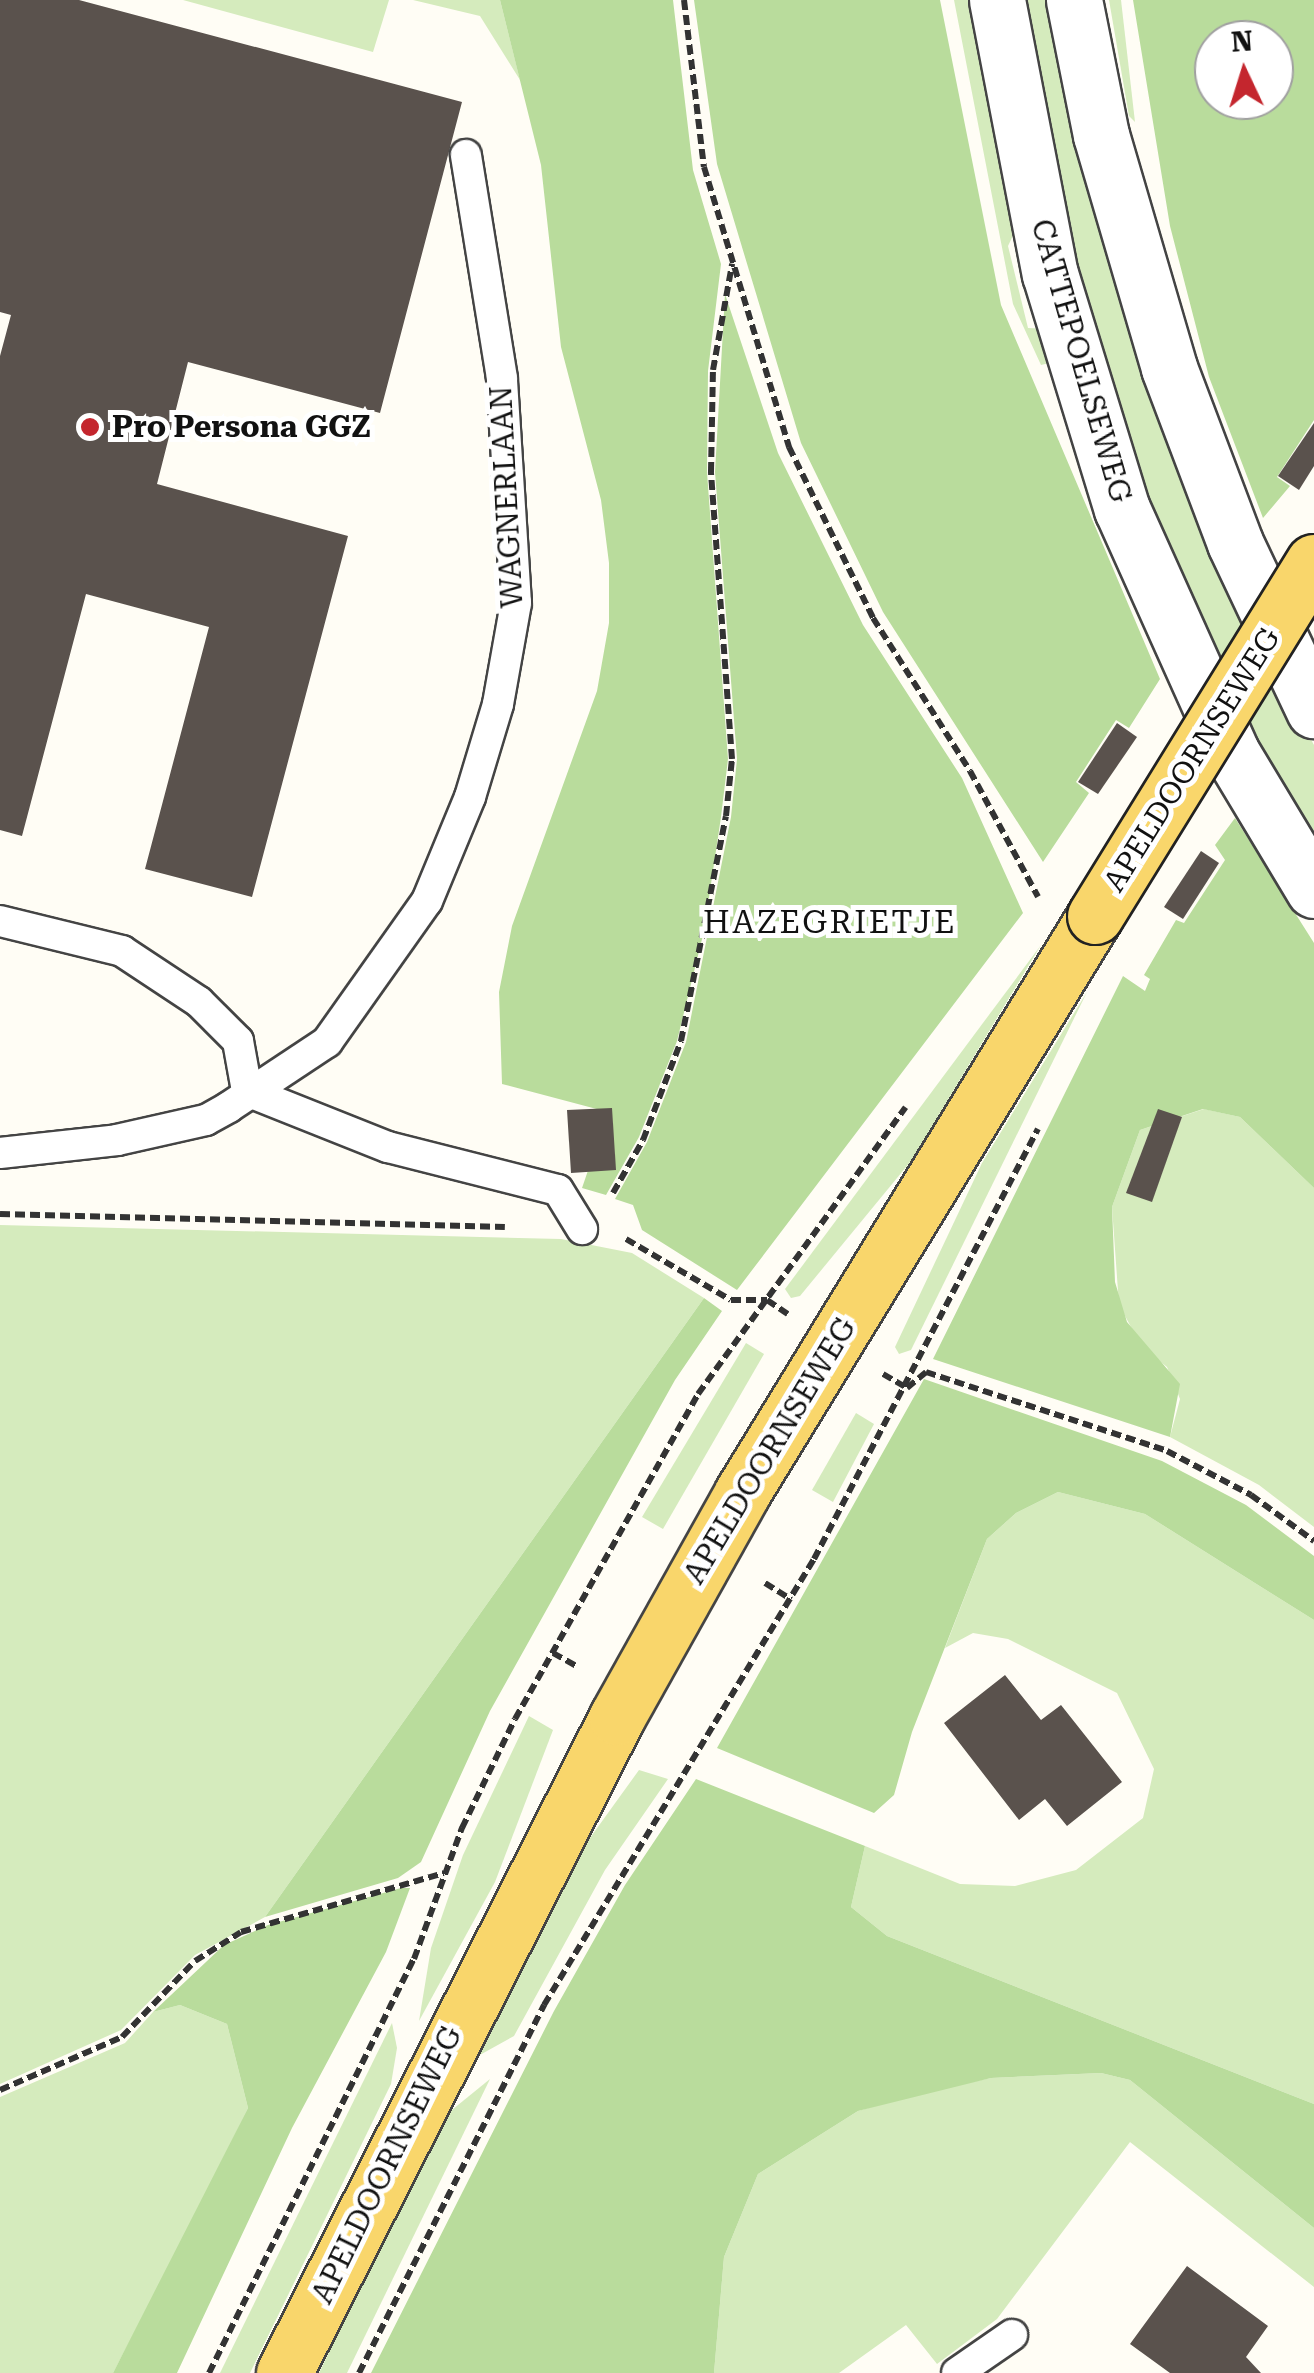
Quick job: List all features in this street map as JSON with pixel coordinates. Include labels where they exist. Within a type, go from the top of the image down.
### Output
[{"type":"main road","name":"APELDOORNSEWEG","points":[[284,2373],[646,1665],[742,1493],[1072,916],[1314,562]]},
{"type":"street","name":"CATTEPOELSEWEG","points":[[997,0],[1039,222],[1070,341],[1122,509],[1210,708],[1314,890]]},
{"type":"street","points":[[1074,0],[1101,135],[1169,368],[1277,637],[1314,710]]},
{"type":"street","points":[[1210,708],[1277,637]]},
{"type":"lane","name":"WAGNERLAAN","points":[[0,1153],[116,1140],[206,1120],[327,1042],[426,901],[470,797],[498,704],[516,603],[502,378],[466,155]]},
{"type":"lane","points":[[0,921],[122,952],[199,1002],[238,1041],[247,1092],[388,1147],[558,1190],[589,1230]]},
{"type":"lane","points":[[957,2373],[1012,2335]]},
{"type":"path","points":[[684,0],[704,168],[789,447],[873,618],[970,771],[1072,916]]},
{"type":"path","points":[[589,1230],[643,1140],[682,1042],[708,932],[726,816],[732,759],[711,472],[713,370],[732,263]]},
{"type":"path","points":[[359,2373],[562,1974],[790,1599],[907,1388],[1048,1109]]},
{"type":"path","points":[[0,1214],[589,1230],[639,1243],[731,1300],[767,1300]]},
{"type":"path","points":[[907,1388],[926,1372],[1167,1450],[1251,1494],[1314,1541]]},
{"type":"path","points":[[765,1583],[790,1599]]},
{"type":"path","points":[[552,1653],[578,1667]]},
{"type":"path","points":[[0,2090],[122,2037],[195,1960],[241,1932],[446,1873]]},
{"type":"green space","points":[[183,0],[389,0],[373,52]]},
{"type":"green space","points":[[413,0],[500,0],[520,80],[480,16]]},
{"type":"green space","points":[[500,0],[673,0],[693,170],[721,264],[708,371],[707,472],[728,759],[721,817],[704,931],[677,1041],[639,1137],[606,1195],[582,1188],[608,1112],[502,1084],[499,992],[512,926],[597,691],[609,623],[609,563],[601,500],[561,347],[541,165]]},
{"type":"green space","points":[[694,0],[940,0],[1001,305],[1160,679],[1129,728],[1116,720],[1076,782],[1089,793],[1043,862],[883,612],[801,443],[717,164]]},
{"type":"green space","points":[[954,0],[973,0],[1019,223],[1008,246],[1028,328],[1050,329],[1058,361],[1041,365],[1013,304]]},
{"type":"green space","points":[[1020,0],[1054,0],[1253,627],[1209,671],[1146,516],[1081,311]]},
{"type":"green space","points":[[1109,0],[1121,0],[1135,122],[1129,116]]},
{"type":"green space","points":[[1133,0],[1314,0],[1314,420],[1277,477],[1290,486],[1263,518],[1209,377],[1170,226]]},
{"type":"green space","points":[[725,294],[778,453],[863,625],[962,778],[1023,913],[737,1290],[642,1230],[633,1205],[615,1199],[647,1142],[686,1042],[731,817],[737,759],[715,472]]},
{"type":"green space","points":[[1278,680],[1314,745],[1314,845],[1243,715]]},
{"type":"green space","points":[[1235,818],[1314,943],[1314,1188],[1240,1117],[1203,1109],[1140,1130],[1112,1207],[1115,1282],[1127,1322],[1180,1384],[1170,1437],[933,1359],[1123,976],[1145,991],[1150,979],[1144,975],[1176,920],[1184,923],[1225,860],[1215,845]]},
{"type":"green space","points":[[1041,945],[911,1161],[800,1296],[791,1298],[785,1289]]},
{"type":"green space","points":[[1087,992],[911,1350],[899,1354],[895,1347],[982,1163]]},
{"type":"green space","points":[[1204,1109],[1240,1117],[1314,1188],[1314,1527],[1259,1485],[1170,1437],[1180,1399],[1167,1367],[1142,1347],[1119,1305],[1112,1207],[1140,1130]]},
{"type":"green space","points":[[0,1225],[561,1239],[632,1253],[704,1298],[265,1917],[195,1955],[121,2030],[0,2084]]},
{"type":"green space","points":[[704,1298],[722,1311],[675,1380],[490,1711],[421,1862],[398,1878],[265,1917]]},
{"type":"green space","points":[[746,1343],[764,1354],[663,1529],[642,1517]]},
{"type":"green space","points":[[924,1379],[1162,1461],[1246,1505],[1314,1556],[1314,1620],[1145,1514],[1058,1492],[1016,1513],[987,1539],[912,1732],[894,1795],[874,1813],[717,1748]]},
{"type":"green space","points":[[856,1413],[874,1424],[833,1502],[812,1490]]},
{"type":"green space","points":[[1058,1492],[1145,1514],[1314,1620],[1314,2104],[887,1936],[851,1907],[865,1846],[960,1884],[1015,1886],[1076,1870],[1143,1818],[1154,1769],[1117,1693],[1008,1639],[973,1633],[945,1648],[987,1539],[1016,1513]]},
{"type":"green space","points":[[529,1716],[553,1730],[495,1882],[419,2021],[431,1948],[463,1855]]},
{"type":"green space","points":[[639,1770],[668,1779],[605,1870],[514,2036],[478,2056],[582,1849]]},
{"type":"green space","points":[[696,1779],[865,1846],[851,1907],[887,1936],[1314,2104],[1314,2228],[1130,2080],[1101,2073],[991,2078],[858,2111],[758,2174],[724,2257],[714,2373],[371,2373],[554,2011],[625,1885]]},
{"type":"green space","points":[[410,1888],[386,1952],[292,2128],[177,2373],[113,2373],[248,2108],[227,2024],[180,2005],[153,2012],[224,1945],[268,1925]]},
{"type":"green space","points":[[180,2005],[227,2024],[248,2108],[113,2373],[0,2373],[0,2097],[125,2043],[153,2012]]},
{"type":"green space","points":[[392,2023],[397,2048],[391,2084],[250,2373],[220,2373]]},
{"type":"green space","points":[[1101,2073],[1130,2080],[1314,2228],[1314,2287],[1130,2142],[997,2319],[937,2364],[906,2325],[839,2373],[714,2373],[724,2257],[758,2174],[858,2111],[991,2078]]},
{"type":"green space","points":[[490,2079],[347,2373],[319,2373],[442,2118]]},
{"type":"building","points":[[0,0],[79,0],[462,102],[380,413],[188,362],[157,484],[348,536],[252,897],[145,869],[209,627],[86,594],[22,836],[0,830],[0,356],[11,315],[0,312]]},
{"type":"building","points":[[1314,423],[1314,466],[1299,490],[1278,476]]},
{"type":"building","points":[[1117,723],[1137,737],[1098,794],[1078,782]]},
{"type":"building","points":[[1201,851],[1219,863],[1183,919],[1164,907]]},
{"type":"building","points":[[612,1108],[616,1170],[571,1173],[567,1110]]},
{"type":"building","points":[[1158,1109],[1182,1117],[1152,1202],[1126,1193]]},
{"type":"building","points":[[1005,1675],[1041,1720],[1061,1705],[1122,1782],[1067,1826],[1045,1799],[1019,1820],[944,1723]]},
{"type":"building","points":[[1187,2266],[1268,2326],[1246,2357],[1261,2373],[1170,2373],[1130,2344]]},
{"type":"place","name":"Pro Persona GGZ","points":[[90,427]]},
{"type":"district","name":"HAZEGRIETJE","points":[[830,922]]}]
